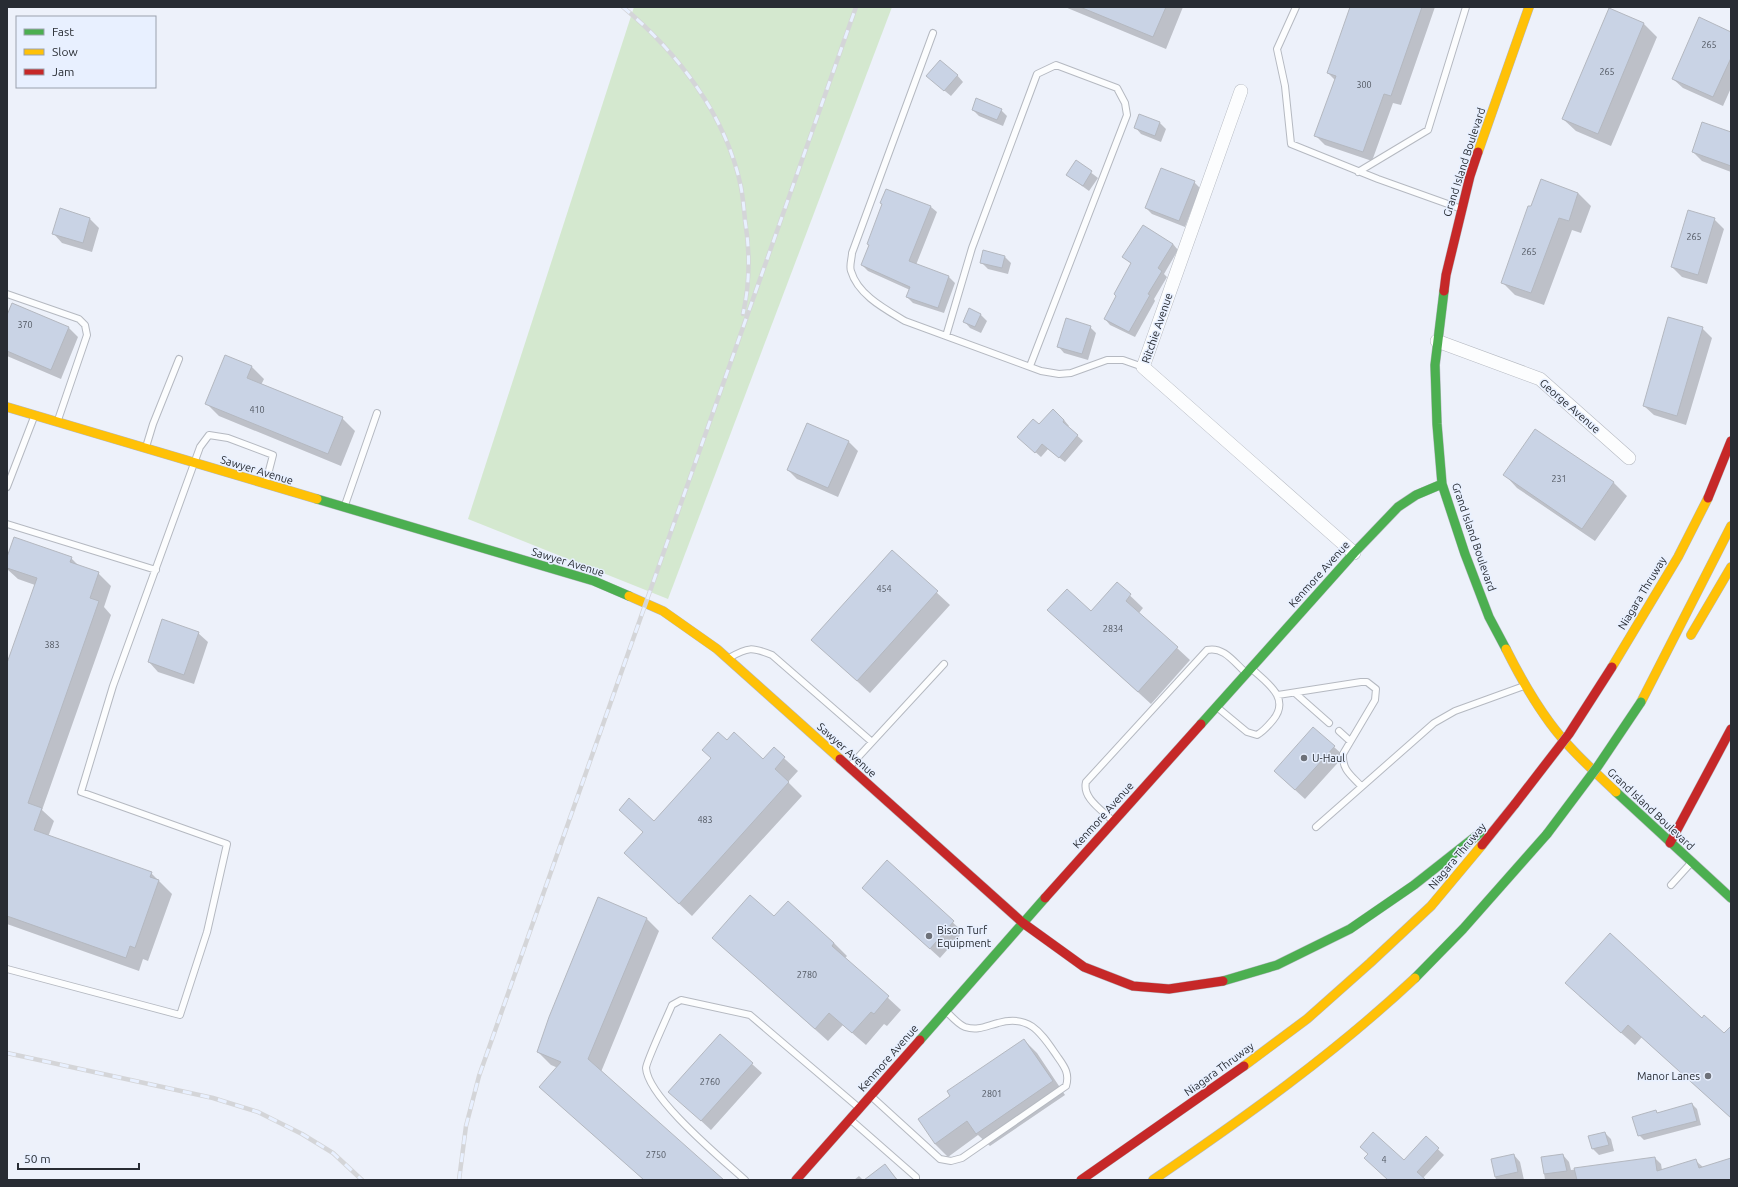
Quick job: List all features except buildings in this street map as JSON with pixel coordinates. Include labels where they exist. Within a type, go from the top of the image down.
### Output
[{"type":"main road","name":"Grand Island Boulevard","points":[[1529,7],[1470,176],[1461,208],[1446,275],[1437,341],[1435,390],[1442,484],[1478,589],[1504,646],[1525,685],[1550,723],[1578,757],[1731,898]]},
{"type":"main road","name":"Sawyer Avenue","points":[[7,407],[265,485],[594,581],[645,602],[674,618],[728,659],[1023,923],[1084,967],[1133,986],[1169,989],[1223,981],[1277,965],[1350,929],[1414,885],[1515,804]]},
{"type":"main road","name":"Niagara Thruway","points":[[1081,1180],[1219,1086],[1307,1019],[1431,906],[1515,804],[1569,734],[1612,667],[1681,552],[1723,463],[1731,441]]},
{"type":"main road","name":"Kenmore Avenue","points":[[796,1180],[1023,923],[1354,553],[1398,507],[1416,495],[1442,484]]},
{"type":"main road","points":[[1641,702],[1731,526]]},
{"type":"main road","points":[[1685,643],[1694,632],[1731,567]]},
{"type":"main road","points":[[1153,1180],[1249,1114],[1307,1071],[1410,982],[1471,921],[1547,834],[1598,766],[1641,702],[1676,655]]},
{"type":"main road","points":[[1670,843],[1731,729]]},
{"type":"street","name":"Ritchie Avenue","points":[[1241,91],[1142,367],[1354,553]]},
{"type":"street","name":"George Avenue","points":[[1437,341],[1540,379],[1628,458]]},
{"type":"lane","points":[[1296,7],[1278,49],[1285,86],[1291,144],[1358,172],[1461,208]]},
{"type":"lane","points":[[1358,172],[1428,130],[1466,7]]},
{"type":"lane","points":[[933,33],[852,253],[850,270],[858,286],[885,309],[905,321],[1030,366],[1059,374],[1071,373],[1107,360],[1123,360],[1142,367]]},
{"type":"lane","points":[[946,336],[972,248],[1038,74],[1056,65],[1117,88],[1126,103],[1127,115],[1030,366]]},
{"type":"lane","points":[[7,294],[79,319],[85,325],[87,335],[57,422]]},
{"type":"lane","points":[[145,448],[152,424],[179,359]]},
{"type":"lane","points":[[344,508],[377,413]]},
{"type":"lane","points":[[7,487],[34,415]]},
{"type":"lane","points":[[7,969],[180,1015],[207,932],[227,844],[81,792],[113,686],[200,447],[209,435],[228,438],[274,455],[265,485]]},
{"type":"lane","points":[[7,524],[156,570]]},
{"type":"lane","points":[[1114,821],[1087,796],[1084,790],[1086,782],[1207,650],[1214,648],[1221,651],[1249,670],[1278,695],[1280,705],[1276,717],[1264,731],[1257,735],[1247,732],[1216,707]]},
{"type":"lane","points":[[728,659],[744,649],[755,649],[772,655],[872,742]]},
{"type":"lane","points":[[849,767],[944,664]]},
{"type":"lane","points":[[1278,695],[1357,682],[1368,682],[1373,685],[1376,689],[1375,700],[1343,754],[1342,763],[1347,771],[1361,786]]},
{"type":"lane","points":[[1316,826],[1434,723],[1455,711],[1525,685]]},
{"type":"lane","points":[[1295,693],[1329,723]]},
{"type":"lane","points":[[1339,731],[1350,741]]},
{"type":"lane","points":[[1671,885],[1691,862]]},
{"type":"lane","points":[[745,1180],[673,1112],[651,1084],[646,1067],[672,1006],[681,1000],[750,1015],[860,1108]]},
{"type":"lane","points":[[870,1096],[940,1159],[951,1161],[962,1158],[1066,1086],[1068,1079],[1067,1070],[1040,1032],[1032,1025],[1018,1020],[999,1022],[982,1029],[964,1027],[945,1011]]},
{"type":"lane","points":[[850,1119],[916,1177],[916,1180]]},
{"type":"green space","points":[[634,7],[892,7],[668,599],[468,519]]},
{"type":"railway","points":[[623,7],[663,44],[697,87],[712,111],[734,160],[741,187],[747,232],[748,279],[743,314]]},
{"type":"railway","points":[[459,1180],[466,1126],[479,1076],[856,7]]},
{"type":"railway","points":[[7,1053],[213,1098],[258,1112],[302,1134],[333,1153],[362,1180]]},
{"type":"traffic: fast","points":[[1444,291],[1435,365],[1437,424],[1442,484],[1465,554],[1489,617],[1506,649]]},
{"type":"traffic: fast","points":[[1201,724],[1354,553],[1398,507],[1416,495],[1442,484]]},
{"type":"traffic: fast","points":[[317,499],[594,581],[629,596]]},
{"type":"traffic: fast","points":[[1547,834],[1598,766],[1641,702]]},
{"type":"traffic: fast","points":[[1616,792],[1731,898]]},
{"type":"traffic: fast","points":[[1223,981],[1277,965],[1350,929],[1414,885],[1480,833]]},
{"type":"traffic: fast","points":[[1415,978],[1463,929],[1547,834]]},
{"type":"traffic: fast","points":[[920,1040],[1045,898]]},
{"type":"traffic: slow","points":[[1478,152],[1529,7]]},
{"type":"traffic: slow","points":[[7,407],[317,499]]},
{"type":"traffic: slow","points":[[1612,667],[1678,557],[1708,498]]},
{"type":"traffic: slow","points":[[1641,702],[1731,526]]},
{"type":"traffic: slow","points":[[1691,635],[1731,567]]},
{"type":"traffic: slow","points":[[629,596],[663,611],[717,649],[840,759]]},
{"type":"traffic: slow","points":[[1506,649],[1526,687],[1557,733],[1616,792]]},
{"type":"traffic: slow","points":[[1244,1066],[1307,1019],[1370,963],[1431,906],[1482,845]]},
{"type":"traffic: slow","points":[[1153,1180],[1255,1109],[1288,1084],[1353,1033],[1415,978]]},
{"type":"traffic: jam","points":[[1444,291],[1446,275],[1470,176],[1478,152]]},
{"type":"traffic: jam","points":[[1708,498],[1731,441]]},
{"type":"traffic: jam","points":[[1515,804],[1569,734],[1612,667]]},
{"type":"traffic: jam","points":[[1045,898],[1201,724]]},
{"type":"traffic: jam","points":[[1670,843],[1731,729]]},
{"type":"traffic: jam","points":[[840,759],[1023,923]]},
{"type":"traffic: jam","points":[[1482,845],[1515,804]]},
{"type":"traffic: jam","points":[[1023,923],[1084,967],[1133,986],[1169,989],[1223,981]]},
{"type":"traffic: jam","points":[[796,1180],[920,1040]]},
{"type":"traffic: jam","points":[[1081,1180],[1244,1066]]},
{"type":"place","name":"U-Haul","points":[[1304,758]]},
{"type":"place","name":"Bison Turf Equipment","points":[[929,936]]},
{"type":"place","name":"Manor Lanes","points":[[1708,1076]]}]
